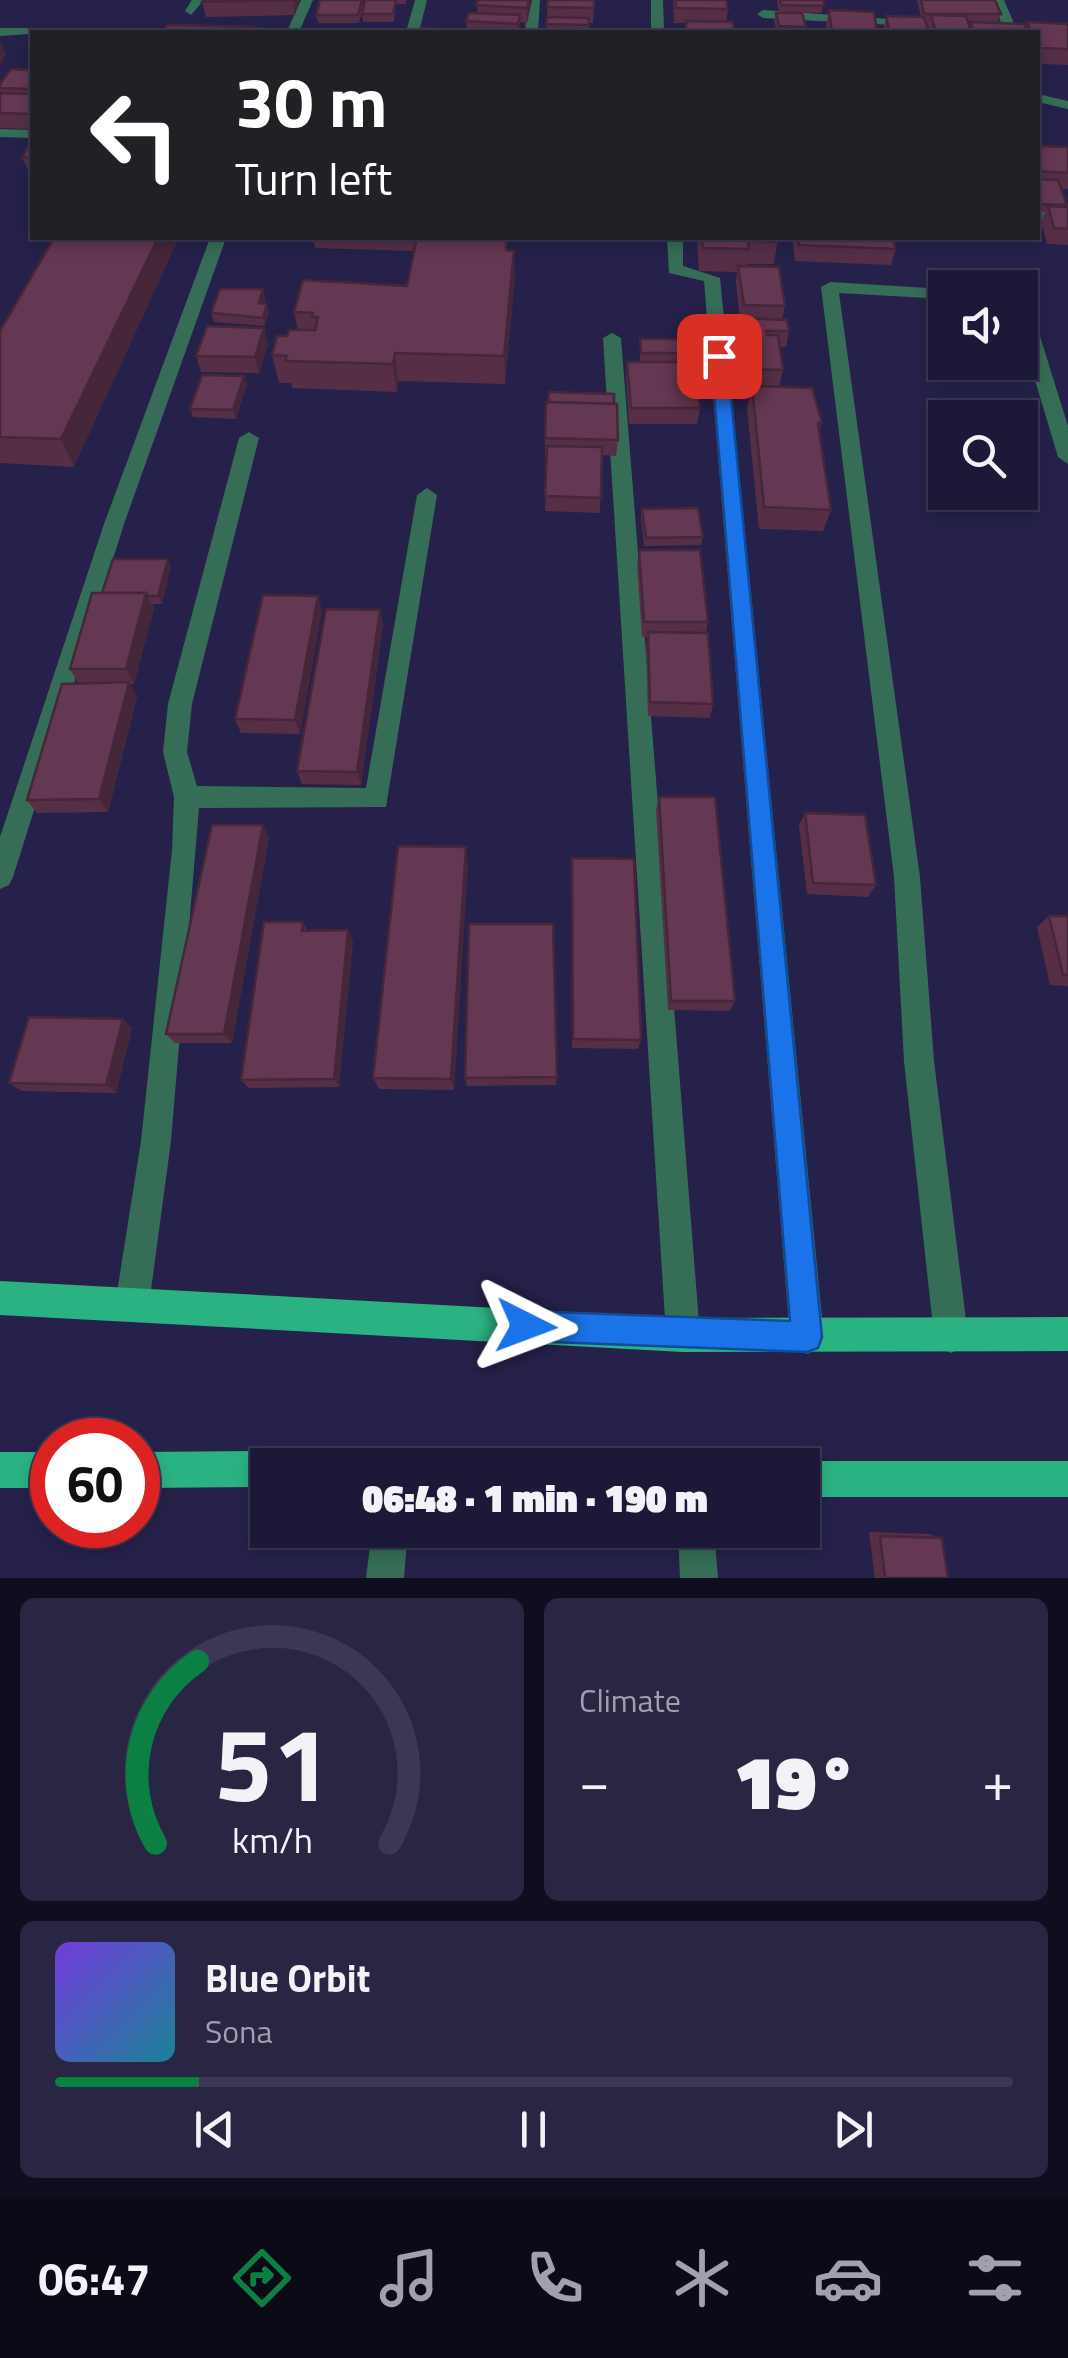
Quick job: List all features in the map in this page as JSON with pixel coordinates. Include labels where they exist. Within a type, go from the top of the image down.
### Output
[{"type":"main road","points":[[0,1298],[683,1335],[1068,1334]]},
{"type":"main road","points":[[160,1470],[250,1469]]},
{"type":"main road","points":[[0,1470],[30,1470]]},
{"type":"main road","points":[[820,1479],[1068,1478]]},
{"type":"street","points":[[294,30],[307,0]]},
{"type":"street","points":[[413,30],[421,0]]},
{"type":"street","points":[[532,30],[534,0]]},
{"type":"street","points":[[657,0],[658,30]]},
{"type":"street","points":[[823,0],[826,16]]},
{"type":"street","points":[[998,0],[1013,30]]},
{"type":"street","points":[[763,14],[990,30]]},
{"type":"street","points":[[178,30],[226,30]]},
{"type":"street","points":[[0,32],[30,32]]},
{"type":"street","points":[[1040,98],[1068,105]]},
{"type":"street","points":[[0,132],[30,134]]},
{"type":"street","points":[[1040,216],[1068,218]]},
{"type":"street","points":[[196,240],[199,254],[215,246]]},
{"type":"street","points":[[675,240],[676,269],[712,278],[807,1337]]},
{"type":"street","points":[[0,876],[114,524],[215,246]]},
{"type":"street","points":[[928,293],[830,287],[906,876],[919,1062],[951,1336]]},
{"type":"street","points":[[612,338],[683,1335]]},
{"type":"street","points":[[1038,360],[1068,457]]},
{"type":"street","points":[[132,1305],[156,1141],[187,797],[175,752],[180,704],[249,438]]},
{"type":"street","points":[[187,797],[378,799],[426,495]]},
{"type":"street","points":[[385,1578],[388,1548]]},
{"type":"street","points":[[697,1548],[699,1578]]},
{"type":"building","points":[[203,0],[293,0],[202,2]]},
{"type":"building","points":[[320,0],[362,0],[358,15],[316,15]]},
{"type":"building","points":[[365,0],[396,0],[393,14],[362,14]]},
{"type":"building","points":[[478,0],[529,0],[527,8],[476,5]]},
{"type":"building","points":[[548,0],[594,0],[594,8],[547,7]]},
{"type":"building","points":[[675,0],[726,0],[728,9],[676,8]]},
{"type":"building","points":[[780,0],[823,0],[824,6],[781,5]]},
{"type":"building","points":[[921,0],[995,0],[1001,14],[924,14]]},
{"type":"building","points":[[829,10],[874,12],[877,30],[832,30]]},
{"type":"building","points":[[469,13],[520,15],[518,24],[466,21]]},
{"type":"building","points":[[776,13],[802,13],[806,27],[779,26]]},
{"type":"building","points":[[931,15],[966,16],[970,30],[935,30]]},
{"type":"building","points":[[886,16],[924,17],[928,30],[890,30]]},
{"type":"building","points":[[547,17],[589,18],[589,25],[546,24]]},
{"type":"building","points":[[686,21],[733,22],[734,30],[686,30]]},
{"type":"building","points":[[970,22],[1024,24],[1027,30],[973,30]]},
{"type":"building","points":[[1027,22],[1068,24],[1068,49],[1040,48],[1040,30],[1030,30]]},
{"type":"building","points":[[167,25],[254,27],[253,30],[163,30]]},
{"type":"building","points":[[11,69],[30,70],[30,89],[0,88]]},
{"type":"building","points":[[0,93],[30,94],[30,114],[0,113]]},
{"type":"building","points":[[1040,146],[1068,147],[1068,173],[1040,171]]},
{"type":"building","points":[[1040,179],[1058,180],[1067,205],[1040,204]]},
{"type":"building","points":[[1048,206],[1068,207],[1068,229],[1054,228]]},
{"type":"building","points":[[53,240],[157,240],[61,439],[0,437],[0,331]]},
{"type":"building","points":[[417,240],[506,240],[506,250],[514,251],[504,356],[395,353],[393,364],[285,361],[287,356],[272,355],[277,336],[287,336],[289,330],[315,330],[318,317],[294,312],[303,280],[407,286]]},
{"type":"building","points":[[702,240],[778,240],[748,241],[749,249],[703,248]]},
{"type":"building","points":[[798,240],[894,240],[896,249],[799,245]]},
{"type":"building","points":[[738,266],[779,267],[785,306],[744,305]]},
{"type":"building","points":[[220,289],[263,289],[259,303],[267,304],[263,318],[211,313]]},
{"type":"building","points":[[741,318],[787,320],[789,331],[766,331],[767,335],[778,335],[783,370],[747,369]]},
{"type":"building","points":[[207,326],[264,328],[255,357],[196,356]]},
{"type":"building","points":[[640,339],[695,339],[697,353],[641,353]]},
{"type":"building","points":[[627,362],[694,362],[700,408],[631,408]]},
{"type":"building","points":[[202,375],[244,376],[233,410],[190,409]]},
{"type":"building","points":[[752,386],[812,388],[822,423],[818,423],[831,510],[764,507]]},
{"type":"building","points":[[549,392],[614,394],[614,404],[548,402]]},
{"type":"building","points":[[546,402],[617,404],[618,440],[545,438]]},
{"type":"building","points":[[547,446],[602,447],[601,498],[545,496]]},
{"type":"building","points":[[698,508],[703,537],[646,538],[642,509]]},
{"type":"building","points":[[639,550],[700,550],[708,622],[644,622]]},
{"type":"building","points":[[113,559],[168,559],[158,596],[102,593]]},
{"type":"building","points":[[92,593],[146,593],[126,669],[70,669]]},
{"type":"building","points":[[263,595],[318,596],[295,720],[235,719]]},
{"type":"building","points":[[326,609],[380,610],[357,772],[297,771]]},
{"type":"building","points":[[648,632],[708,633],[713,704],[650,702]]},
{"type":"building","points":[[129,682],[99,799],[27,800],[62,684]]},
{"type":"building","points":[[659,797],[715,797],[735,1001],[671,1001]]},
{"type":"building","points":[[805,813],[865,815],[876,885],[813,883]]},
{"type":"building","points":[[212,825],[263,825],[224,1034],[166,1034]]},
{"type":"building","points":[[398,846],[466,847],[451,1079],[373,1078]]},
{"type":"building","points":[[572,858],[634,859],[641,1040],[573,1039]]},
{"type":"building","points":[[1049,916],[1068,916],[1068,975],[1063,975]]},
{"type":"building","points":[[264,922],[303,922],[302,931],[348,930],[334,1079],[241,1080]]},
{"type":"building","points":[[469,924],[553,924],[557,1077],[465,1078]]},
{"type":"building","points":[[29,1017],[123,1019],[106,1085],[9,1083]]},
{"type":"building","points":[[880,1536],[942,1538],[948,1578],[885,1578]]},
{"type":"route","points":[[526,1326],[807,1337],[719,356]]}]
